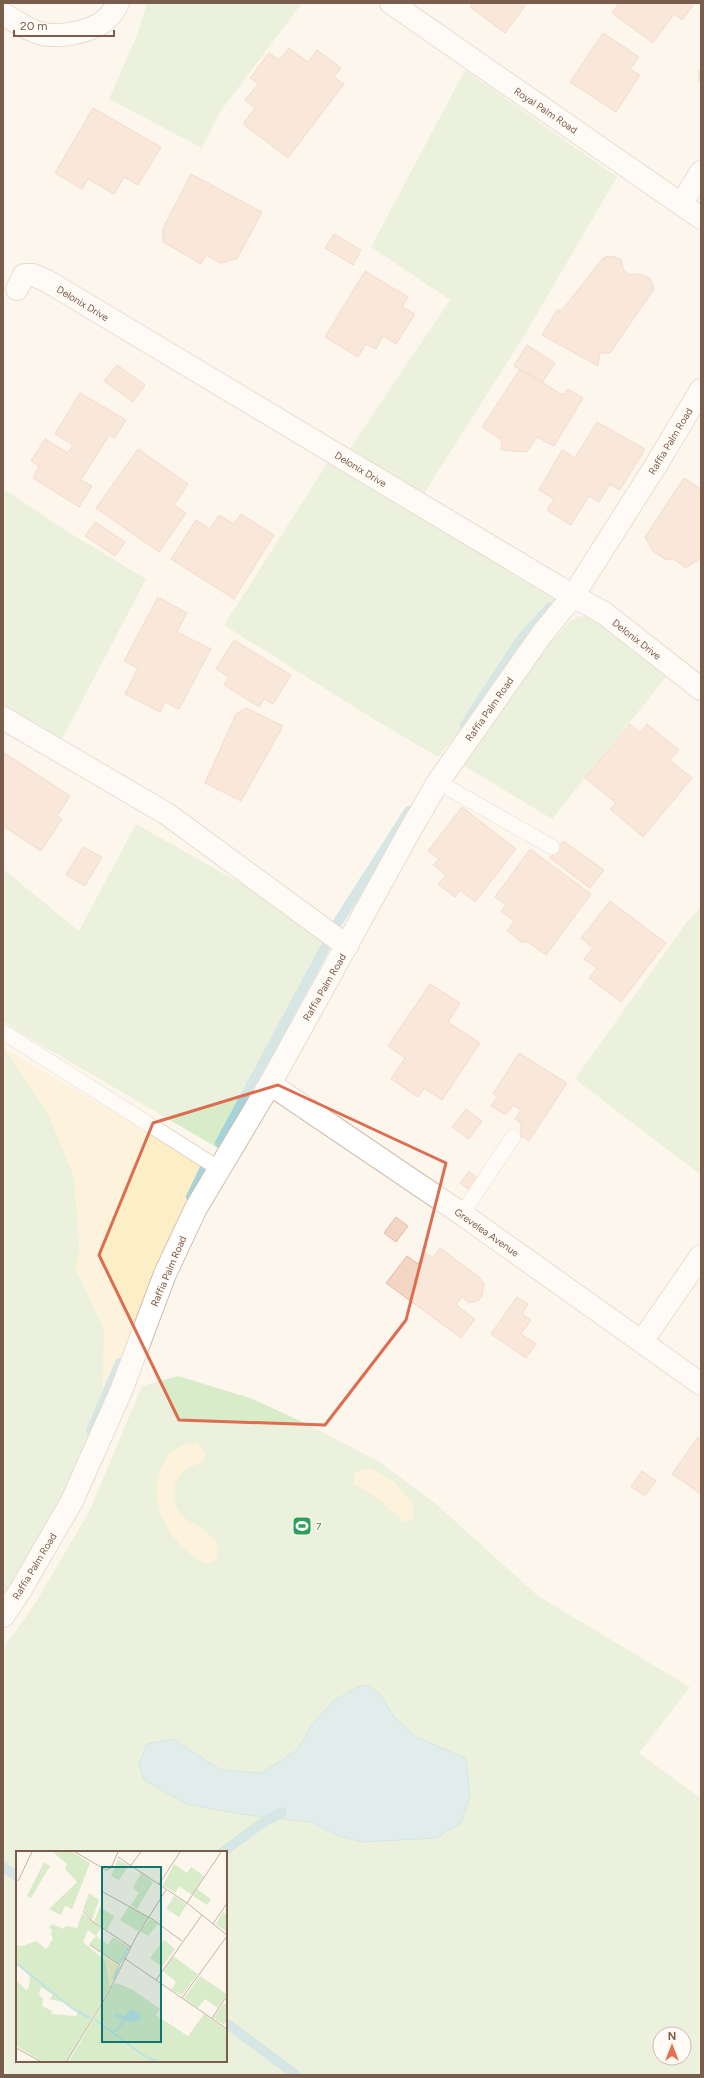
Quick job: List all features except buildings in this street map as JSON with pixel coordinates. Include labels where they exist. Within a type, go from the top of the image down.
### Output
[{"type":"street","points":[[3,14],[37,33],[70,33],[89,29],[100,23],[113,12],[118,3]]},
{"type":"street","name":"Royal Palm Road","points":[[391,3],[414,21],[682,203],[701,218]]},
{"type":"street","points":[[682,203],[701,172]]},
{"type":"street","name":"Delonix Drive","points":[[17,289],[24,275],[33,275],[47,281],[573,596],[604,613],[701,689]]},
{"type":"street","name":"Raffia Palm Road","points":[[3,1616],[20,1591],[72,1501],[121,1391],[165,1274],[196,1208],[218,1168],[270,1084],[438,782],[542,634],[573,596],[701,390]]},
{"type":"street","points":[[3,718],[167,814],[347,946]]},
{"type":"street","name":"Grevelea Avenue","points":[[270,1084],[462,1214],[701,1384]]},
{"type":"street","points":[[642,1341],[701,1256]]},
{"type":"lane","points":[[438,782],[552,847]]},
{"type":"lane","points":[[3,1032],[218,1168]]},
{"type":"lane","points":[[462,1214],[513,1137]]},
{"type":"highlighted area","points":[[278,1085],[446,1163],[406,1320],[325,1425],[179,1420],[99,1255],[153,1123]]},
{"type":"green space","points":[[147,3],[302,3],[220,112],[202,148],[109,99],[137,35]]},
{"type":"green space","points":[[465,70],[617,177],[524,336],[423,495],[349,450],[450,300],[371,247]]},
{"type":"green space","points":[[330,459],[561,601],[496,689],[438,757],[375,720],[224,625]]},
{"type":"green space","points":[[3,489],[65,530],[146,579],[60,743],[3,704]]},
{"type":"green space","points":[[579,616],[594,617],[670,672],[552,819],[461,764],[551,642],[569,622]]},
{"type":"green space","points":[[136,824],[300,917],[325,941],[326,953],[223,1151],[24,1035],[3,1021],[3,869],[79,931]]},
{"type":"green space","points":[[701,907],[701,1175],[575,1079],[686,923]]},
{"type":"green space","points":[[3,1047],[48,1113],[74,1176],[80,1251],[75,1267],[104,1329],[103,1427],[3,1604]]},
{"type":"green space","points":[[178,1376],[250,1398],[305,1423],[378,1461],[436,1504],[538,1596],[690,1687],[639,1753],[701,1799],[701,2075],[3,2075],[3,1649],[36,1602],[89,1512],[142,1386]]},
{"type":"sand","points":[[4,1048],[210,1169],[103,1427],[104,1329],[75,1267],[80,1251],[74,1176],[48,1113]]},
{"type":"sand","points":[[197,1443],[205,1453],[203,1462],[189,1467],[179,1476],[176,1481],[174,1499],[176,1508],[181,1514],[187,1520],[201,1528],[217,1543],[218,1551],[215,1561],[207,1564],[194,1557],[172,1535],[164,1522],[159,1508],[157,1493],[158,1479],[163,1464],[169,1455],[181,1447]]},
{"type":"sand","points":[[370,1468],[393,1481],[413,1503],[413,1519],[404,1522],[378,1498],[353,1484],[355,1472]]},
{"type":"water","points":[[367,1685],[379,1693],[395,1718],[416,1737],[466,1758],[470,1797],[461,1823],[436,1838],[363,1842],[338,1836],[310,1822],[240,1814],[187,1804],[144,1780],[139,1763],[147,1744],[173,1739],[221,1770],[262,1773],[297,1750],[312,1725],[332,1702],[357,1687]]},
{"type":"waterway","points":[[465,725],[521,639],[550,607]]},
{"type":"waterway","points":[[338,922],[409,811]]},
{"type":"waterway","points":[[220,1143],[327,944]]},
{"type":"waterway","points":[[191,1197],[206,1166]]},
{"type":"waterway","points":[[91,1431],[120,1363]]},
{"type":"waterway","points":[[224,1851],[262,1823],[282,1812]]},
{"type":"waterway","points":[[3,1867],[16,1875]]},
{"type":"waterway","points":[[227,2024],[296,2075]]},
{"type":"place","name":"7","points":[[302,1526]]}]
